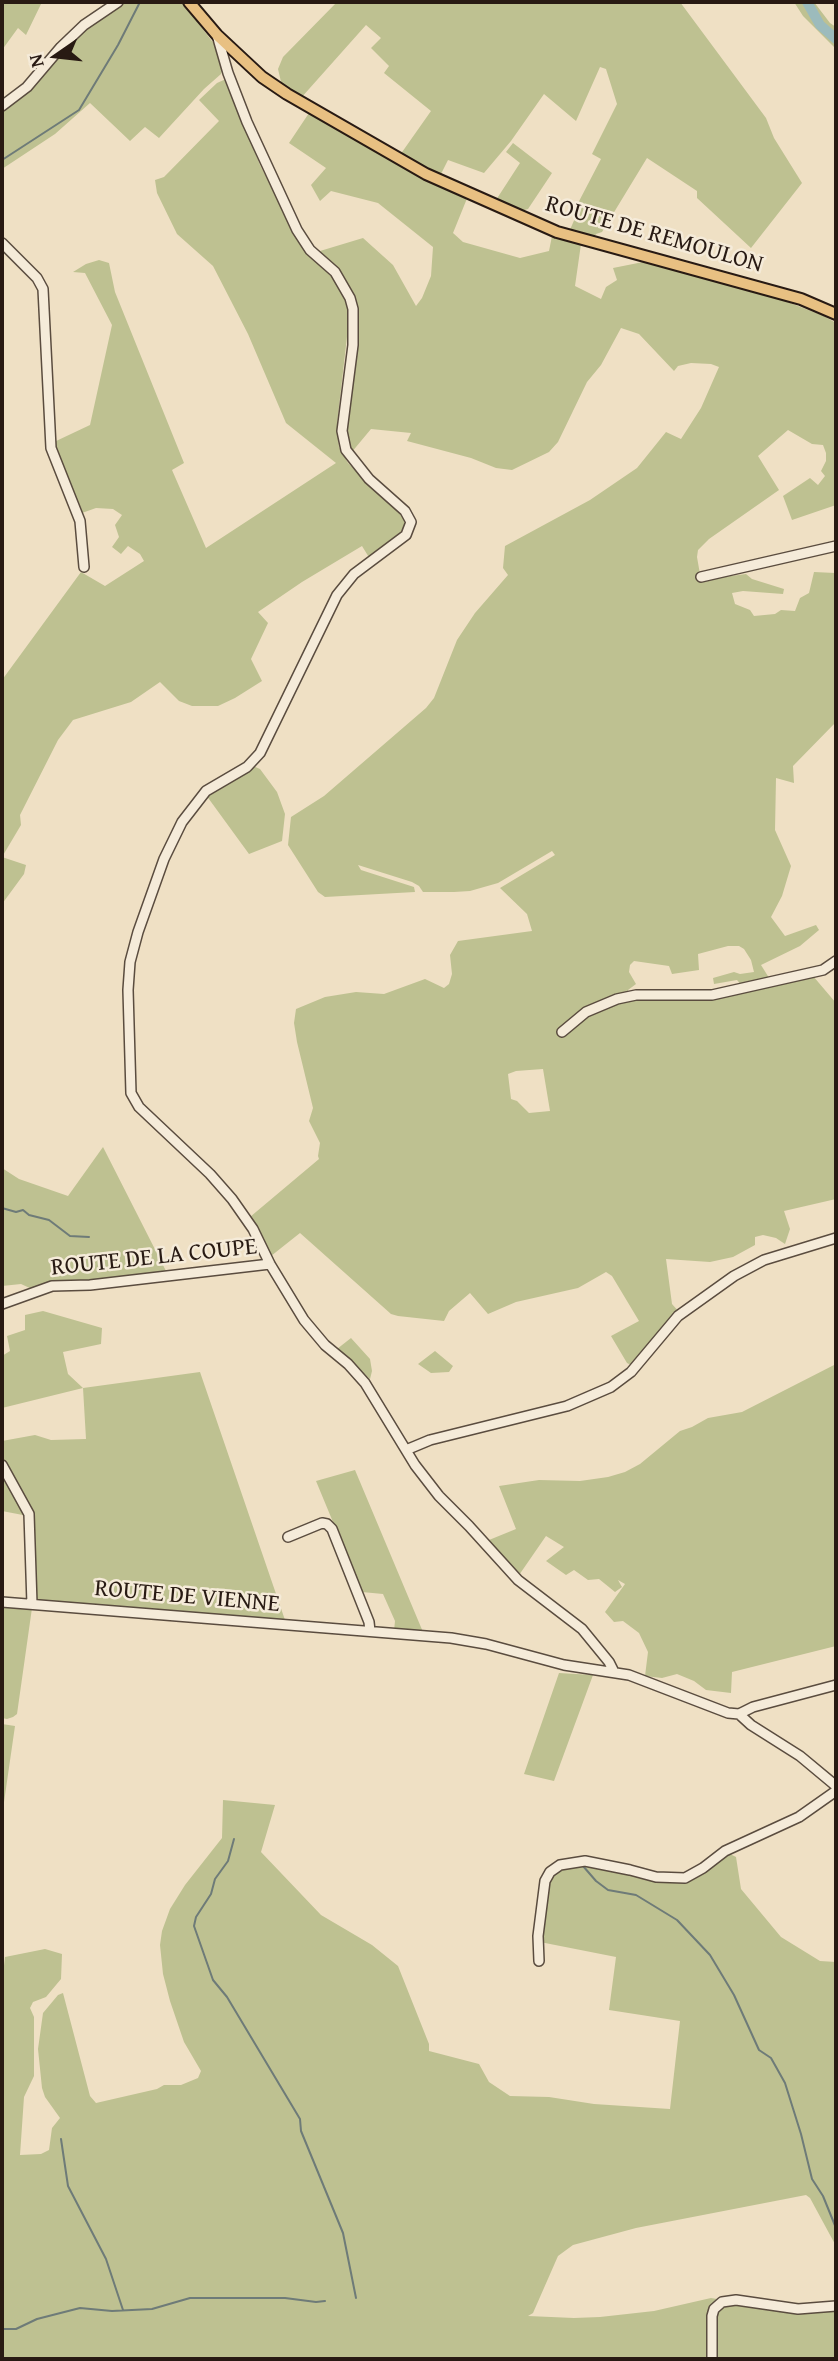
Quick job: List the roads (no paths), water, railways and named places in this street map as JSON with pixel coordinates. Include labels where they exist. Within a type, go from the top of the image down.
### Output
[{"type":"main road","name":"ROUTE DE REMOULON","points":[[189,2],[217,36],[253,70],[287,94],[419,170],[540,226],[801,299],[836,314]]},
{"type":"street","points":[[2,106],[27,87],[61,47],[85,25],[118,2]]},
{"type":"street","points":[[217,36],[247,122],[297,230],[310,250],[335,272],[350,298],[354,323],[353,345],[341,431],[346,450],[369,479],[405,511],[411,522],[406,535],[354,574],[337,595],[260,753],[247,767],[206,791],[191,808],[164,859],[130,962],[130,1084],[133,1099],[221,1184],[244,1215],[295,1306],[317,1337],[365,1383],[406,1450],[439,1496],[518,1580],[582,1629],[614,1672]]},
{"type":"street","points":[[2,243],[37,278],[43,289],[51,448],[79,521],[84,567]]},
{"type":"street","points":[[701,577],[836,546]]},
{"type":"street","points":[[562,1032],[586,1012],[617,999],[636,995],[712,995],[823,970],[836,961]]},
{"type":"street","points":[[406,1450],[442,1436],[567,1406],[611,1387],[631,1372],[678,1316],[734,1276],[764,1261],[836,1238]]},
{"type":"street","name":"ROUTE DE LA COUPE","points":[[2,1304],[52,1286],[90,1285],[270,1264]]},
{"type":"street","points":[[2,1465],[29,1514],[32,1604]]},
{"type":"street","points":[[288,1537],[327,1524],[332,1530],[370,1631]]},
{"type":"street","name":"ROUTE DE VIENNE","points":[[2,1602],[464,1639],[564,1665],[641,1679],[728,1713],[739,1714]]},
{"type":"street","points":[[539,1961],[538,1936],[545,1881],[550,1872],[560,1865],[585,1861],[656,1877],[685,1878],[724,1851],[799,1817],[836,1789],[789,1749],[751,1725],[739,1714],[753,1707],[836,1685]]},
{"type":"street","points":[[712,2359],[712,2316],[714,2309],[722,2302],[736,2300],[798,2309],[836,2306]]},
{"type":"waterway","points":[[2,160],[79,110],[140,2]]},
{"type":"waterway","points":[[807,2],[820,25],[836,39]]},
{"type":"waterway","points":[[2,1208],[16,1212],[23,1210],[29,1215],[49,1220],[70,1236],[89,1237]]},
{"type":"waterway","points":[[234,1839],[228,1861],[215,1879],[211,1894],[196,1917],[194,1926],[213,1980],[227,1997],[300,2119],[301,2131],[343,2233],[356,2298]]},
{"type":"waterway","points":[[583,1866],[608,1890],[636,1895],[677,1920],[710,1955],[734,1995],[759,2050],[771,2058],[785,2083],[812,2179],[823,2196],[836,2228]]},
{"type":"waterway","points":[[61,2139],[68,2186],[106,2259],[123,2310]]},
{"type":"waterway","points":[[2,2329],[16,2329],[37,2319],[80,2308],[112,2311],[152,2309],[190,2298],[285,2298],[325,2301]]}]
